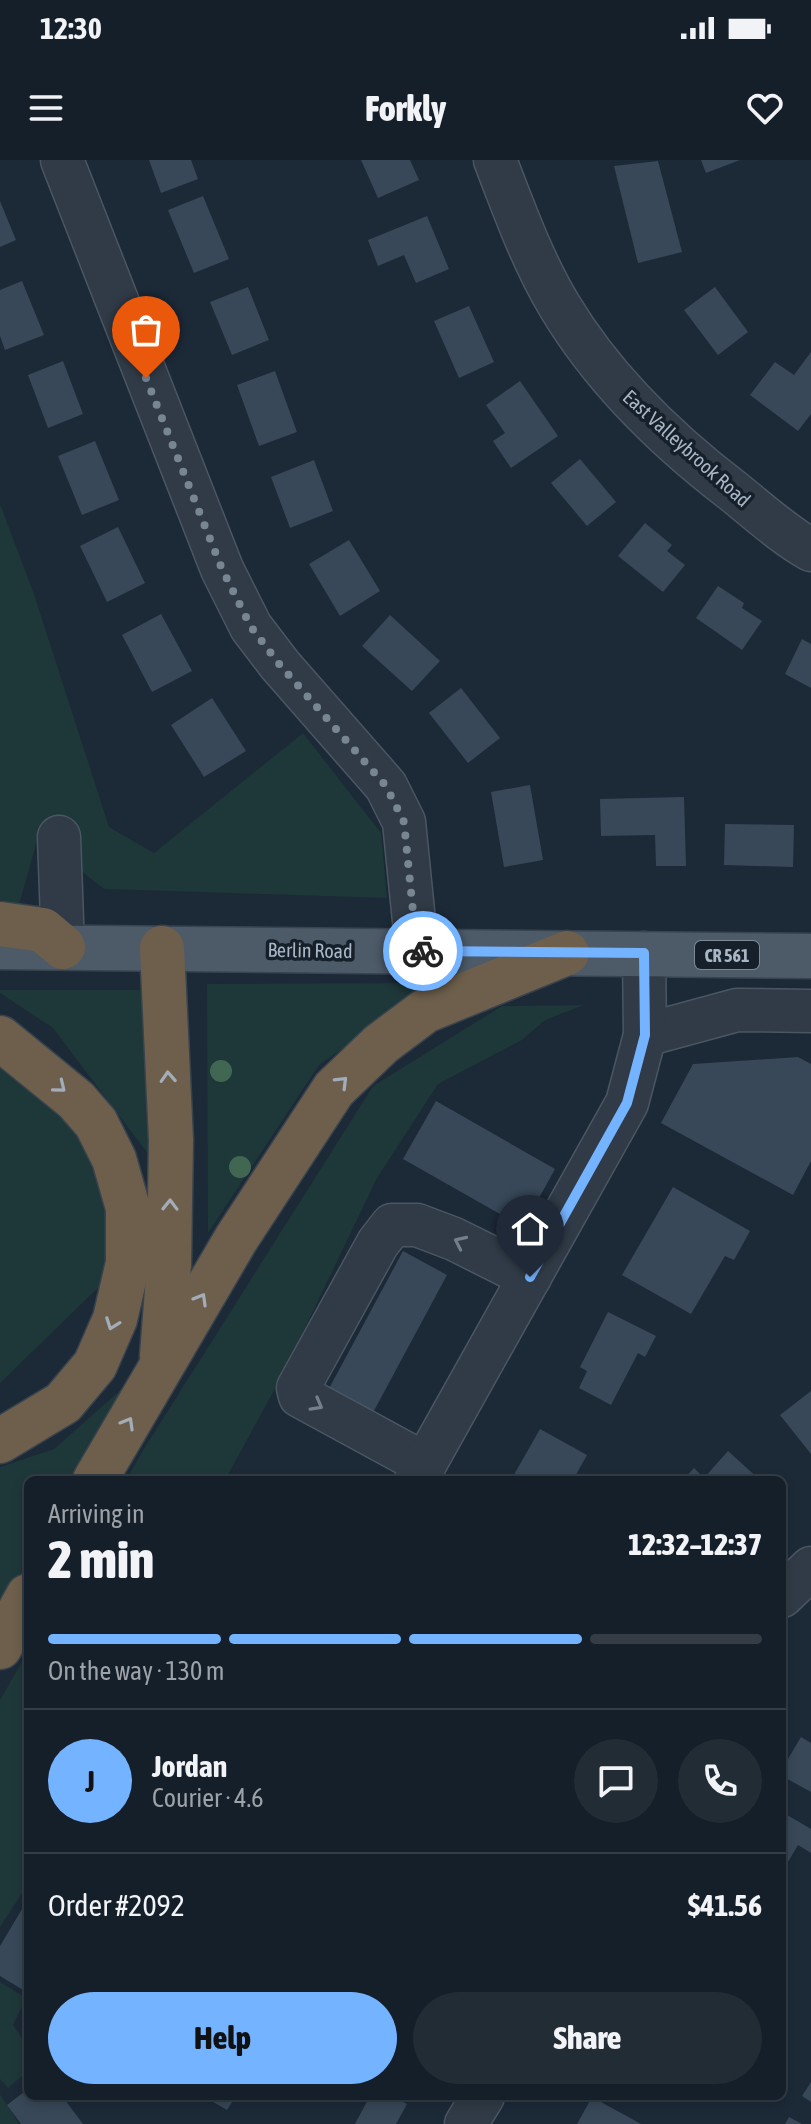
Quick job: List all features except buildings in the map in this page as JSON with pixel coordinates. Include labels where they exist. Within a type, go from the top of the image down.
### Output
[{"type":"highway","points":[[0,924],[43,930],[63,947]]},
{"type":"highway","points":[[161,1367],[169,1264],[171,1140],[162,948]]},
{"type":"highway","points":[[97,1476],[236,1239],[334,1089],[381,1044],[425,1011],[567,953]]},
{"type":"highway","points":[[0,1038],[76,1100],[96,1123],[114,1159],[128,1208],[128,1263],[115,1319],[95,1365],[63,1403],[0,1441]]},
{"type":"highway","points":[[0,1647],[24,1603]]},
{"type":"main road","name":"Berlin Road","points":[[0,947],[811,956]]},
{"type":"street","points":[[62,160],[217,556],[251,627],[280,665],[386,786],[404,822],[417,951]]},
{"type":"street","name":"East Valleybrook Road","points":[[495,160],[538,265],[558,304],[592,356],[635,406],[707,471],[811,550]]},
{"type":"street","points":[[59,837],[63,947]]},
{"type":"street","points":[[530,1277],[454,1239],[417,1225],[392,1225],[371,1256],[298,1388],[300,1396],[421,1472],[530,1277],[627,1103],[645,1035],[644,953]]},
{"type":"street","points":[[645,1035],[737,1010],[811,1011]]},
{"type":"street","points":[[786,1592],[811,1568]]},
{"type":"street","points":[[466,2124],[481,2100]]},
{"type":"green space","points":[[0,504],[34,594],[109,827],[154,853],[303,733],[381,833],[387,898],[104,889],[38,837],[19,905],[0,900]]},
{"type":"green space","points":[[438,983],[319,1065],[208,1233],[207,984]]},
{"type":"green space","points":[[0,990],[144,990],[155,1163],[53,1028],[0,993]]},
{"type":"green space","points":[[584,1005],[545,1020],[522,1040],[438,1084],[377,1178],[282,1376],[227,1476],[128,1476],[373,1086],[502,1006]]},
{"type":"green space","points":[[0,1064],[47,1089],[114,1190],[109,1277],[0,1383]]},
{"type":"green space","points":[[132,1380],[78,1476],[24,1476],[24,1574],[0,1618],[0,1467],[54,1449]]},
{"type":"green space","points":[[24,1658],[24,1890],[0,1927],[0,1700]]},
{"type":"green space","points":[[0,1982],[24,1997],[13,2025],[24,2041],[24,2074],[8,2088],[0,2079]]},
{"type":"green space","points":[[0,2094],[19,2124],[0,2124]]},
{"type":"way so far","points":[[146,378],[222,569],[251,627],[280,665],[386,786],[404,822],[417,951],[423,951]]},
{"type":"route","points":[[423,951],[644,953],[645,1035],[627,1103],[530,1277]]}]
